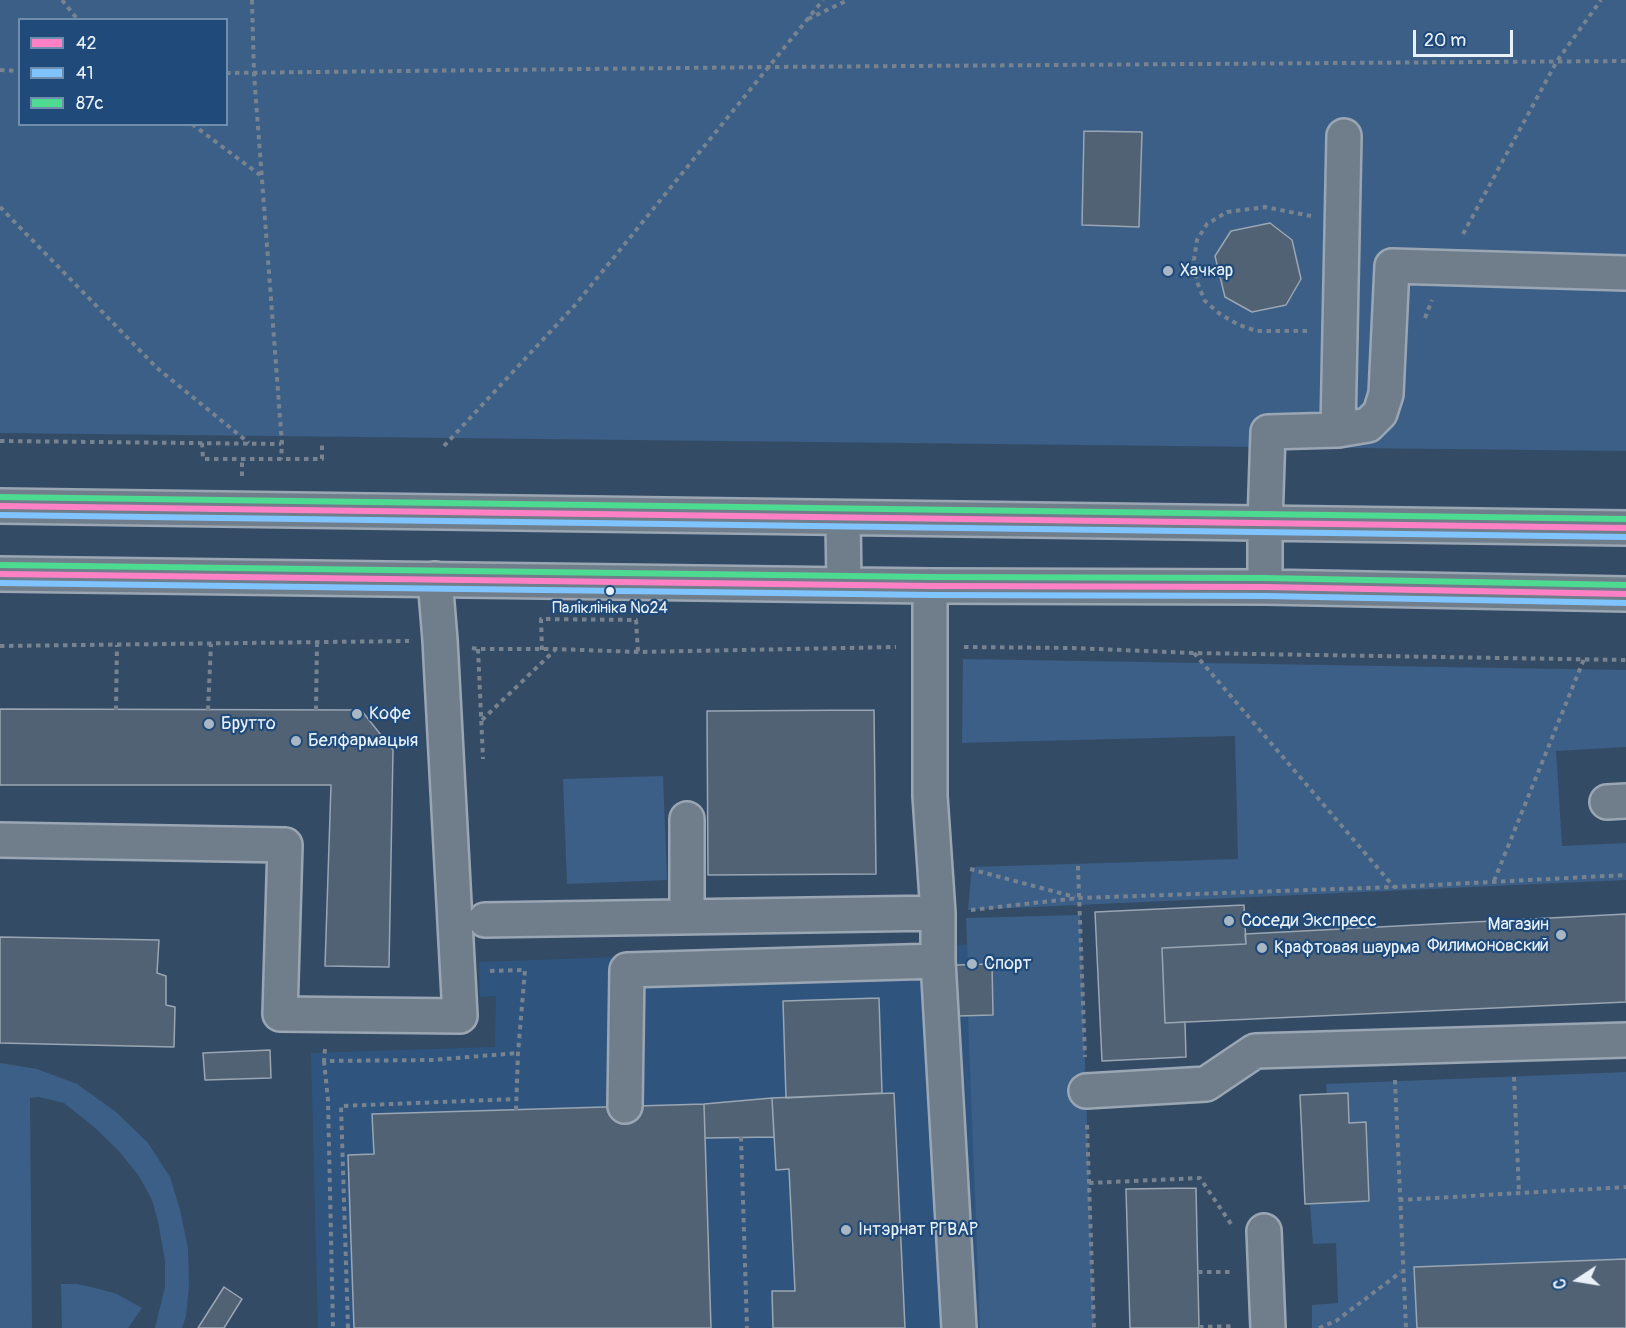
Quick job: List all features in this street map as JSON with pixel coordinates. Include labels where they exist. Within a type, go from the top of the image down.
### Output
[{"type":"main road","points":[[1338,430],[1344,136]]},
{"type":"main road","points":[[1265,588],[1268,432],[1338,430],[1368,425],[1380,413],[1386,394],[1392,266],[1626,273]]},
{"type":"main road","points":[[0,506],[1626,528]]},
{"type":"main road","points":[[843,518],[844,585]]},
{"type":"main road","points":[[0,574],[1626,594]]},
{"type":"main road","points":[[0,840],[285,845],[280,1014],[460,1016],[435,579]]},
{"type":"main road","points":[[930,586],[930,796],[959,1328]]},
{"type":"main road","points":[[687,819],[687,917]]},
{"type":"main road","points":[[485,920],[938,914]]},
{"type":"main road","points":[[625,1106],[627,970],[938,961]]},
{"type":"main road","points":[[1086,1091],[1206,1084],[1256,1051],[1626,1040]]},
{"type":"main road","points":[[1250,1231],[1254,1327]]},
{"type":"path","points":[[62,0],[76,18]]},
{"type":"path","points":[[252,0],[254,74],[282,444],[281,459]]},
{"type":"path","points":[[444,446],[576,304],[823,0]]},
{"type":"path","points":[[808,20],[848,0]]},
{"type":"path","points":[[1557,61],[1601,0]]},
{"type":"path","points":[[228,73],[1626,61]]},
{"type":"path","points":[[0,70],[18,71]]},
{"type":"path","points":[[195,126],[261,175]]},
{"type":"path","points":[[0,207],[157,368],[249,443]]},
{"type":"path","points":[[1309,330],[1257,331],[1239,325],[1220,314],[1205,301],[1197,282],[1194,260],[1197,240],[1207,224],[1227,212],[1265,207],[1318,218]]},
{"type":"path","points":[[0,441],[282,444]]},
{"type":"path","points":[[202,443],[203,459],[322,459],[322,445]]},
{"type":"path","points":[[542,650],[541,619],[636,620],[638,652]]},
{"type":"path","points":[[0,646],[440,640],[478,649],[638,652],[930,646],[1626,660]]},
{"type":"path","points":[[316,710],[317,643]]},
{"type":"path","points":[[208,710],[211,644]]},
{"type":"path","points":[[116,710],[117,645]]},
{"type":"path","points":[[478,649],[483,767]]},
{"type":"path","points":[[482,720],[555,650]]},
{"type":"path","points":[[1193,653],[1394,887]]},
{"type":"path","points":[[1493,881],[1584,659]]},
{"type":"path","points":[[1078,866],[1094,1328]]},
{"type":"path","points":[[960,867],[1079,898]]},
{"type":"path","points":[[938,914],[1079,898],[1394,887],[1626,875]]},
{"type":"path","points":[[487,971],[525,970],[516,1111]]},
{"type":"path","points":[[327,1014],[324,1061],[328,1100],[333,1328]]},
{"type":"path","points":[[1513,1044],[1520,1193]]},
{"type":"path","points":[[1393,1047],[1406,1328]]},
{"type":"path","points":[[324,1061],[432,1060],[518,1053]]},
{"type":"path","points":[[348,1328],[341,1106],[516,1099]]},
{"type":"path","points":[[741,1137],[747,1328]]},
{"type":"path","points":[[1089,1183],[1200,1178],[1250,1231]]},
{"type":"path","points":[[1400,1200],[1626,1187]]},
{"type":"path","points":[[1198,1272],[1237,1272]]},
{"type":"path","points":[[1319,1328],[1336,1321],[1402,1272]]},
{"type":"path","points":[[1199,1327],[1254,1327]]},
{"type":"shaded area","points":[[0,0],[1626,0],[1626,451],[0,433]]},
{"type":"shaded area","points":[[963,659],[1626,670],[1626,747],[1556,751],[1562,846],[1626,843],[1626,880],[968,910],[972,867],[1238,859],[1235,736],[962,743]]},
{"type":"shaded area","points":[[663,776],[667,880],[567,884],[563,779]]},
{"type":"shaded area","points":[[1080,915],[1094,1328],[980,1328],[968,1016],[993,1015],[992,964],[968,965],[966,918]]},
{"type":"shaded area","points":[[1064,941],[1072,1328],[318,1328],[311,1053],[495,1047],[496,996],[480,997],[479,962]]},
{"type":"shaded area","points":[[0,1063],[37,1069],[77,1084],[116,1112],[148,1143],[170,1177],[188,1248],[189,1286],[186,1316],[182,1328],[155,1328],[165,1287],[165,1261],[152,1200],[139,1176],[118,1150],[64,1103],[39,1097],[30,1098],[32,1328],[0,1328]]},
{"type":"shaded area","points":[[1626,1072],[1626,1259],[1417,1328],[1312,1328],[1312,1305],[1338,1303],[1336,1243],[1313,1244],[1310,1204],[1369,1201],[1366,1122],[1349,1123],[1327,1094],[1326,1084]]},
{"type":"shaded area","points":[[61,1284],[77,1284],[117,1294],[142,1308],[128,1328],[62,1328]]},
{"type":"building","points":[[1084,131],[1142,132],[1139,227],[1082,225]]},
{"type":"building","points":[[1270,223],[1292,240],[1301,279],[1286,305],[1252,312],[1225,297],[1215,256],[1231,231]]},
{"type":"building","points":[[0,709],[361,710],[393,750],[389,967],[325,966],[331,785],[0,785]]},
{"type":"building","points":[[874,710],[876,874],[708,875],[707,711]]},
{"type":"building","points":[[1244,905],[1246,944],[1162,948],[1165,1023],[1185,1022],[1186,1057],[1102,1061],[1095,912]]},
{"type":"building","points":[[1626,914],[1626,1002],[1165,1023],[1162,948],[1246,944],[1245,934]]},
{"type":"building","points":[[0,937],[159,940],[157,973],[166,976],[166,1005],[175,1007],[174,1047],[0,1043]]},
{"type":"building","points":[[992,964],[993,1015],[957,1016],[956,965]]},
{"type":"building","points":[[879,998],[882,1093],[786,1098],[783,1001]]},
{"type":"building","points":[[270,1050],[271,1078],[205,1080],[203,1053]]},
{"type":"building","name":"Інтэрнат РГВАР","points":[[894,1093],[905,1328],[773,1328],[772,1291],[795,1291],[789,1169],[776,1170],[772,1098]]},
{"type":"building","points":[[1348,1093],[1349,1123],[1366,1122],[1369,1201],[1305,1204],[1300,1095]]},
{"type":"building","points":[[772,1098],[774,1137],[705,1138],[704,1104]]},
{"type":"building","points":[[704,1104],[711,1328],[354,1328],[348,1155],[374,1154],[372,1114]]},
{"type":"building","points":[[1196,1188],[1199,1328],[1130,1328],[1126,1189]]},
{"type":"building","points":[[1626,1259],[1626,1328],[1417,1328],[1414,1267]]},
{"type":"building","points":[[224,1287],[242,1299],[224,1328],[198,1328]]},
{"type":"transit line","name":"87с","points":[[0,497],[1626,519]]},
{"type":"transit line","name":"42","points":[[0,506],[1626,528]]},
{"type":"transit line","name":"41","points":[[0,515],[1626,537]]},
{"type":"transit line","name":"87с","points":[[0,565],[930,577],[1265,578],[1626,585]]},
{"type":"transit line","name":"42","points":[[0,574],[930,586],[1265,587],[1626,594]]},
{"type":"transit line","name":"41","points":[[0,583],[930,595],[1265,596],[1626,603]]},
{"type":"place","name":"Хачкар","points":[[1168,271]]},
{"type":"place","name":"Паліклініка №24","points":[[610,591]]},
{"type":"place","name":"Кофе","points":[[357,714]]},
{"type":"place","name":"Брутто","points":[[209,724]]},
{"type":"place","name":"Белфармацыя","points":[[296,741]]},
{"type":"place","name":"Соседи Экспресс","points":[[1229,921]]},
{"type":"place","name":"Магазин Филимоновский","points":[[1561,935]]},
{"type":"place","name":"Крафтовая шаурма","points":[[1262,948]]},
{"type":"place","name":"Спорт","points":[[972,964]]},
{"type":"place","name":"Інтэрнат РГВАР","points":[[846,1230]]}]
